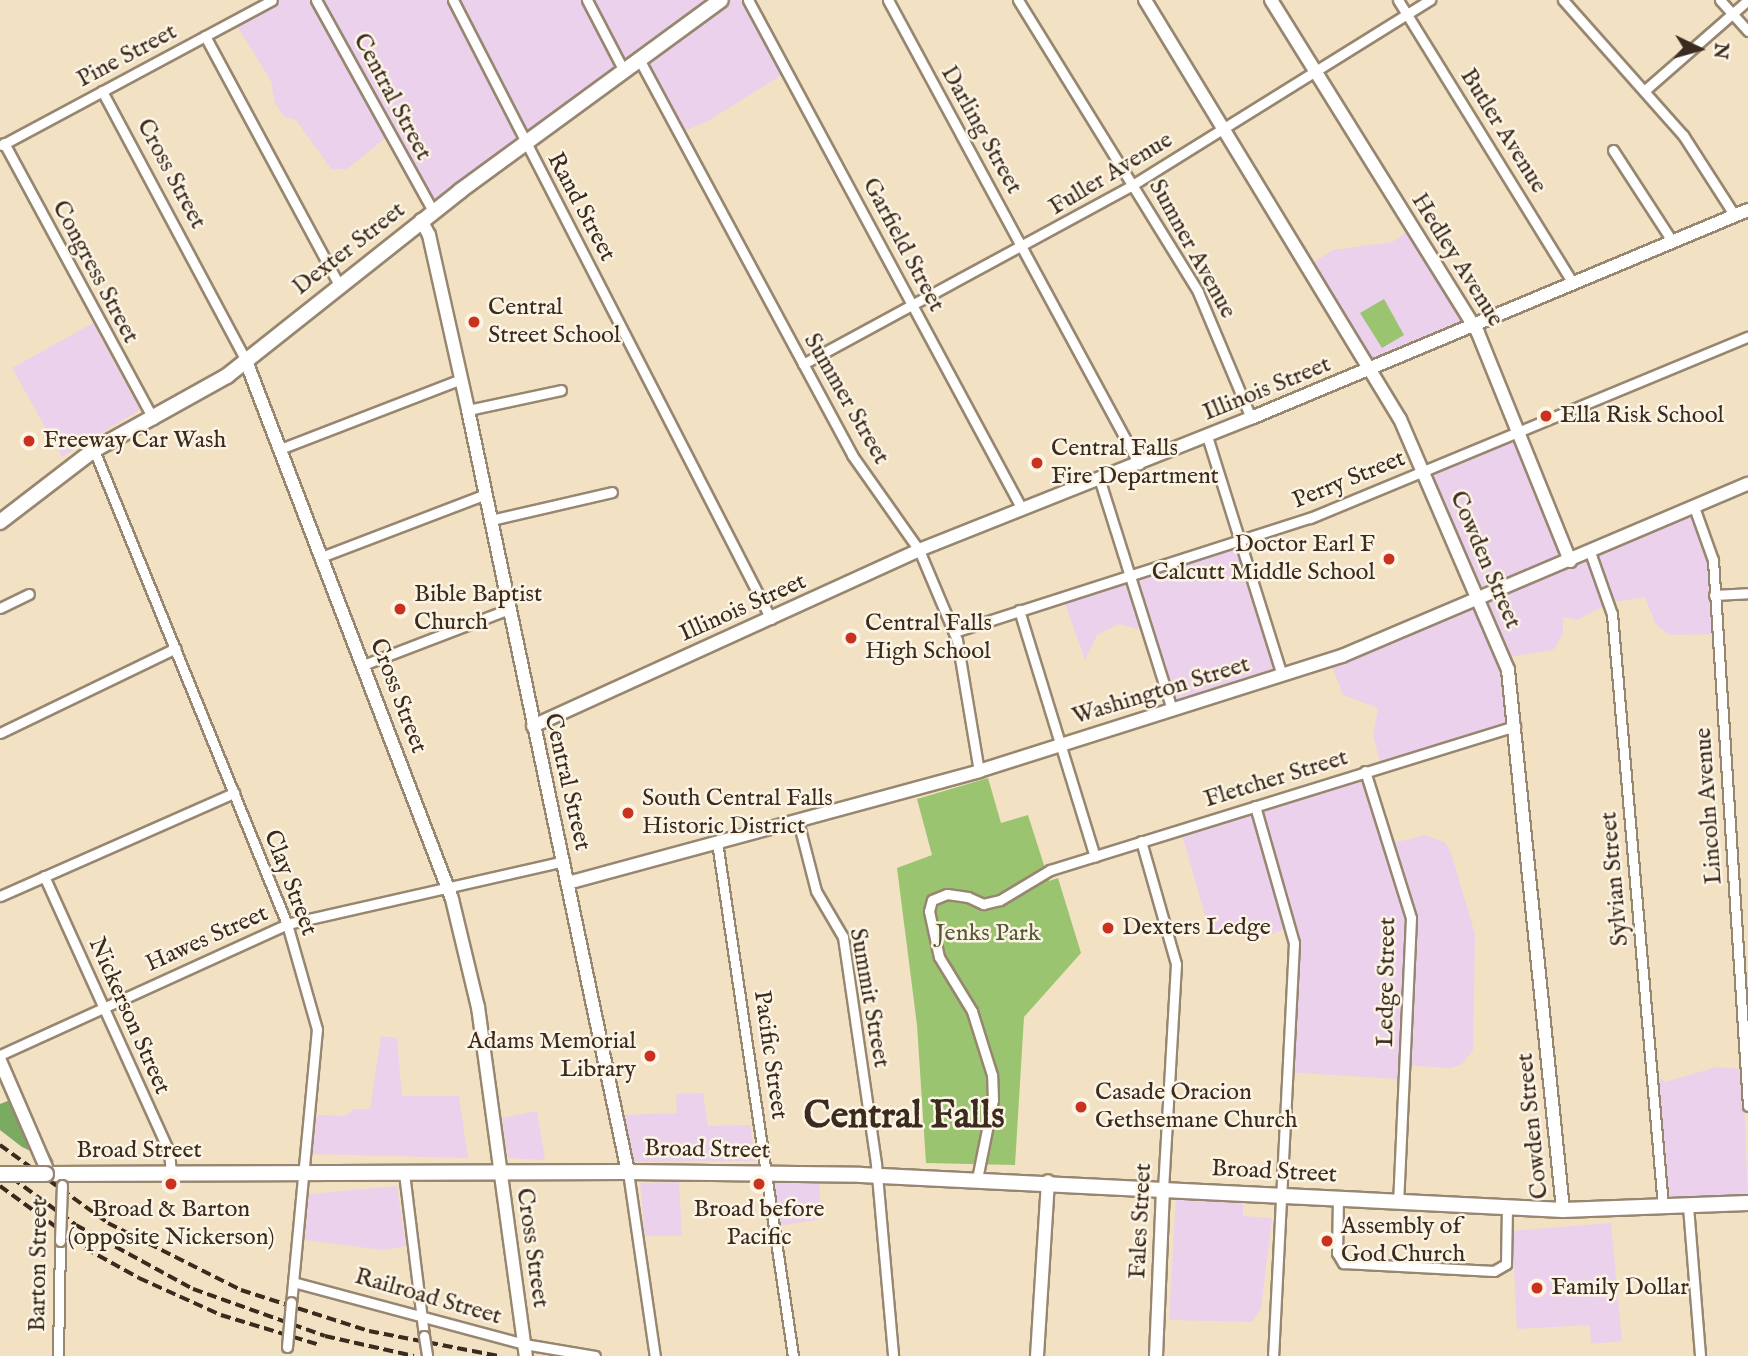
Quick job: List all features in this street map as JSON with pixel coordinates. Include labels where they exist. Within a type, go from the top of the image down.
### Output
[{"type":"main road","name":"Dexter Street","points":[[0,522],[94,450],[153,419],[246,361],[427,216],[719,0]]},
{"type":"main road","name":"Broad Street","points":[[0,1174],[55,1177],[628,1172],[767,1174],[1048,1181],[1563,1210],[1748,1203]]},
{"type":"street","name":"Pine Street","points":[[2,144],[272,0]]},
{"type":"street","name":"Central Street","points":[[316,0],[427,216],[628,1172],[655,1356]]},
{"type":"street","name":"Rand Street","points":[[453,0],[771,619]]},
{"type":"street","points":[[587,0],[624,71]]},
{"type":"street","name":"Garfield Street","points":[[748,0],[1022,509]]},
{"type":"street","name":"Darling Street","points":[[888,0],[1139,464]]},
{"type":"street","name":"Sumner Avenue","points":[[1018,0],[1134,184],[1207,310],[1251,418]]},
{"type":"street","name":"Cowden Street","points":[[1145,0],[1371,369],[1426,470],[1508,670],[1563,1210]]},
{"type":"street","name":"Hedley Avenue","points":[[1272,0],[1473,326],[1570,561]]},
{"type":"street","name":"Butler Avenue","points":[[1398,0],[1573,284]]},
{"type":"street","name":"Fuller Avenue","points":[[803,364],[914,307],[1134,184],[1430,0]]},
{"type":"street","points":[[1563,0],[1684,135],[1735,216]]},
{"type":"street","points":[[1720,0],[1748,31]]},
{"type":"street","points":[[1644,91],[1748,0]]},
{"type":"street","points":[[205,36],[339,285]]},
{"type":"street","name":"Summer Street","points":[[639,60],[857,462],[919,550],[954,632],[979,771]]},
{"type":"street","name":"Cross Street","points":[[102,91],[246,361],[449,889],[478,1007],[525,1352]]},
{"type":"street","name":"Congress Street","points":[[2,144],[153,419]]},
{"type":"street","points":[[1613,150],[1672,241]]},
{"type":"street","name":"Illinois Street","points":[[533,726],[919,550],[1371,369],[1748,210]]},
{"type":"street","name":"Perry Street","points":[[954,632],[1310,518],[1748,337]]},
{"type":"street","points":[[280,449],[461,379]]},
{"type":"street","points":[[468,410],[561,390]]},
{"type":"street","points":[[1207,436],[1282,675]]},
{"type":"street","name":"Clay Street","points":[[94,450],[287,924],[318,1036],[286,1351]]},
{"type":"street","points":[[1099,478],[1172,709]]},
{"type":"street","name":"Washington Street","points":[[568,883],[979,771],[1350,653],[1748,484]]},
{"type":"street","points":[[491,520],[612,492]]},
{"type":"street","points":[[321,556],[486,494]]},
{"type":"street","name":"Lincoln Avenue","points":[[1694,507],[1711,552],[1748,1106]]},
{"type":"street","name":"Sylvian Street","points":[[1590,552],[1612,614],[1663,1207]]},
{"type":"street","points":[[1714,595],[1748,593]]},
{"type":"street","points":[[0,608],[29,594]]},
{"type":"street","points":[[363,665],[509,609]]},
{"type":"street","points":[[1019,610],[1095,857]]},
{"type":"street","points":[[0,733],[176,648]]},
{"type":"street","name":"Fletcher Street","points":[[978,1179],[993,1100],[992,1075],[972,1011],[939,957],[929,906],[947,894],[968,897],[983,904],[1000,900],[1049,870],[1514,726]]},
{"type":"street","name":"Ledge Street","points":[[1365,771],[1411,918],[1398,1201]]},
{"type":"street","points":[[0,896],[234,793]]},
{"type":"street","points":[[1255,806],[1294,936],[1273,1356]]},
{"type":"street","name":"Summit Street","points":[[798,821],[816,891],[843,937],[877,1176],[894,1356]]},
{"type":"street","name":"Fales Street","points":[[1141,841],[1176,964],[1156,1356]]},
{"type":"street","name":"Pacific Street","points":[[717,842],[793,1356]]},
{"type":"street","name":"Hawes Street","points":[[0,1055],[287,924],[564,861]]},
{"type":"street","name":"Nickerson Street","points":[[44,876],[169,1151],[171,1174]]},
{"type":"street","name":"Barton Street","points":[[0,1060],[55,1177],[60,1241],[58,1356]]},
{"type":"street","points":[[404,1173],[427,1356]]},
{"type":"street","points":[[1037,1356],[1048,1181]]},
{"type":"street","points":[[1338,1198],[1337,1253],[1343,1263],[1453,1269],[1494,1271],[1506,1264],[1507,1207]]},
{"type":"street","points":[[1688,1206],[1700,1356]]},
{"type":"street","name":"Railroad Street","points":[[293,1282],[421,1314],[525,1352],[595,1356]]},
{"type":"shaded area","points":[[264,0],[743,0],[783,74],[708,121],[678,134],[636,60],[428,210],[388,136],[347,169],[331,169],[296,120],[285,117],[275,104],[271,81],[232,18]]},
{"type":"shaded area","points":[[1410,230],[1469,322],[1366,367],[1309,265],[1333,250],[1392,242]]},
{"type":"shaded area","points":[[93,323],[140,410],[62,457],[12,368]]},
{"type":"shaded area","points":[[1513,431],[1566,561],[1691,509],[1708,556],[1714,634],[1669,635],[1655,623],[1645,597],[1609,603],[1577,620],[1563,617],[1563,634],[1553,650],[1501,658],[1508,724],[1381,765],[1373,736],[1378,708],[1343,695],[1330,661],[1476,601],[1424,469]]},
{"type":"shaded area","points":[[1238,542],[1277,675],[1169,710],[1143,630],[1119,624],[1097,635],[1085,660],[1063,598]]},
{"type":"shaded area","points":[[1363,773],[1389,844],[1425,835],[1446,843],[1452,856],[1475,934],[1473,1050],[1461,1065],[1449,1068],[1402,1065],[1399,1079],[1284,1072],[1289,931],[1286,928],[1262,939],[1219,933],[1208,926],[1181,831]]},
{"type":"shaded area","points":[[381,1036],[397,1038],[402,1096],[459,1096],[468,1158],[312,1154],[316,1115],[346,1116],[353,1109],[370,1109]]},
{"type":"shaded area","points":[[1717,1067],[1741,1069],[1743,1074],[1748,1202],[1662,1206],[1648,1071],[1665,1082]]},
{"type":"shaded area","points":[[703,1093],[708,1126],[750,1125],[756,1161],[634,1162],[624,1115],[677,1113],[676,1094]]},
{"type":"shaded area","points":[[537,1111],[545,1160],[508,1158],[502,1118]]},
{"type":"shaded area","points":[[679,1182],[682,1236],[645,1236],[640,1183]]},
{"type":"shaded area","points":[[773,1182],[819,1182],[822,1219],[778,1226]]},
{"type":"shaded area","points":[[397,1186],[406,1246],[383,1250],[305,1240],[309,1194]]},
{"type":"shaded area","points":[[1176,1198],[1243,1202],[1243,1216],[1272,1218],[1261,1308],[1252,1322],[1169,1320]]},
{"type":"shaded area","points":[[1611,1223],[1622,1341],[1591,1344],[1590,1325],[1517,1329],[1512,1231]]},
{"type":"green space","points":[[1384,299],[1404,335],[1382,348],[1360,313]]},
{"type":"green space","name":"Jenks Park","points":[[988,778],[1001,823],[1028,815],[1049,881],[1058,878],[1081,953],[1024,1017],[1015,1165],[926,1163],[917,1025],[897,868],[932,855],[917,799]]},
{"type":"green space","points":[[18,1097],[54,1162],[22,1147],[0,1130],[0,1104]]},
{"type":"railway","points":[[0,1145],[108,1223],[241,1290],[369,1331],[499,1356]]},
{"type":"railway","points":[[0,1169],[76,1225],[193,1289],[325,1336],[414,1356]]},
{"type":"railway","points":[[0,1186],[85,1248],[139,1278],[221,1315],[320,1345]]},
{"type":"place","name":"Central Street School","points":[[474,322]]},
{"type":"place","name":"Ella Risk School","points":[[1546,416]]},
{"type":"place","name":"Freeway Car Wash","points":[[29,441]]},
{"type":"place","name":"Central Falls Fire Department","points":[[1037,463]]},
{"type":"place","name":"Doctor Earl F Calcutt Middle School","points":[[1389,559]]},
{"type":"place","name":"Bible Baptist Church","points":[[400,609]]},
{"type":"place","name":"Central Falls High School","points":[[851,638]]},
{"type":"place","name":"South Central Falls Historic District","points":[[628,813]]},
{"type":"place","name":"Dexters Ledge","points":[[1108,928]]},
{"type":"place","name":"Adams Memorial Library","points":[[650,1056]]},
{"type":"place","name":"Casade Oracion Gethsemane Church","points":[[1081,1107]]},
{"type":"place","name":"Broad & Barton (opposite Nickerson)","points":[[171,1184]]},
{"type":"place","name":"Broad before Pacific","points":[[759,1184]]},
{"type":"place","name":"Assembly of God Church","points":[[1327,1241]]},
{"type":"place","name":"Family Dollar","points":[[1537,1288]]},
{"type":"district","name":"Central Falls","points":[[904,1118]]}]
